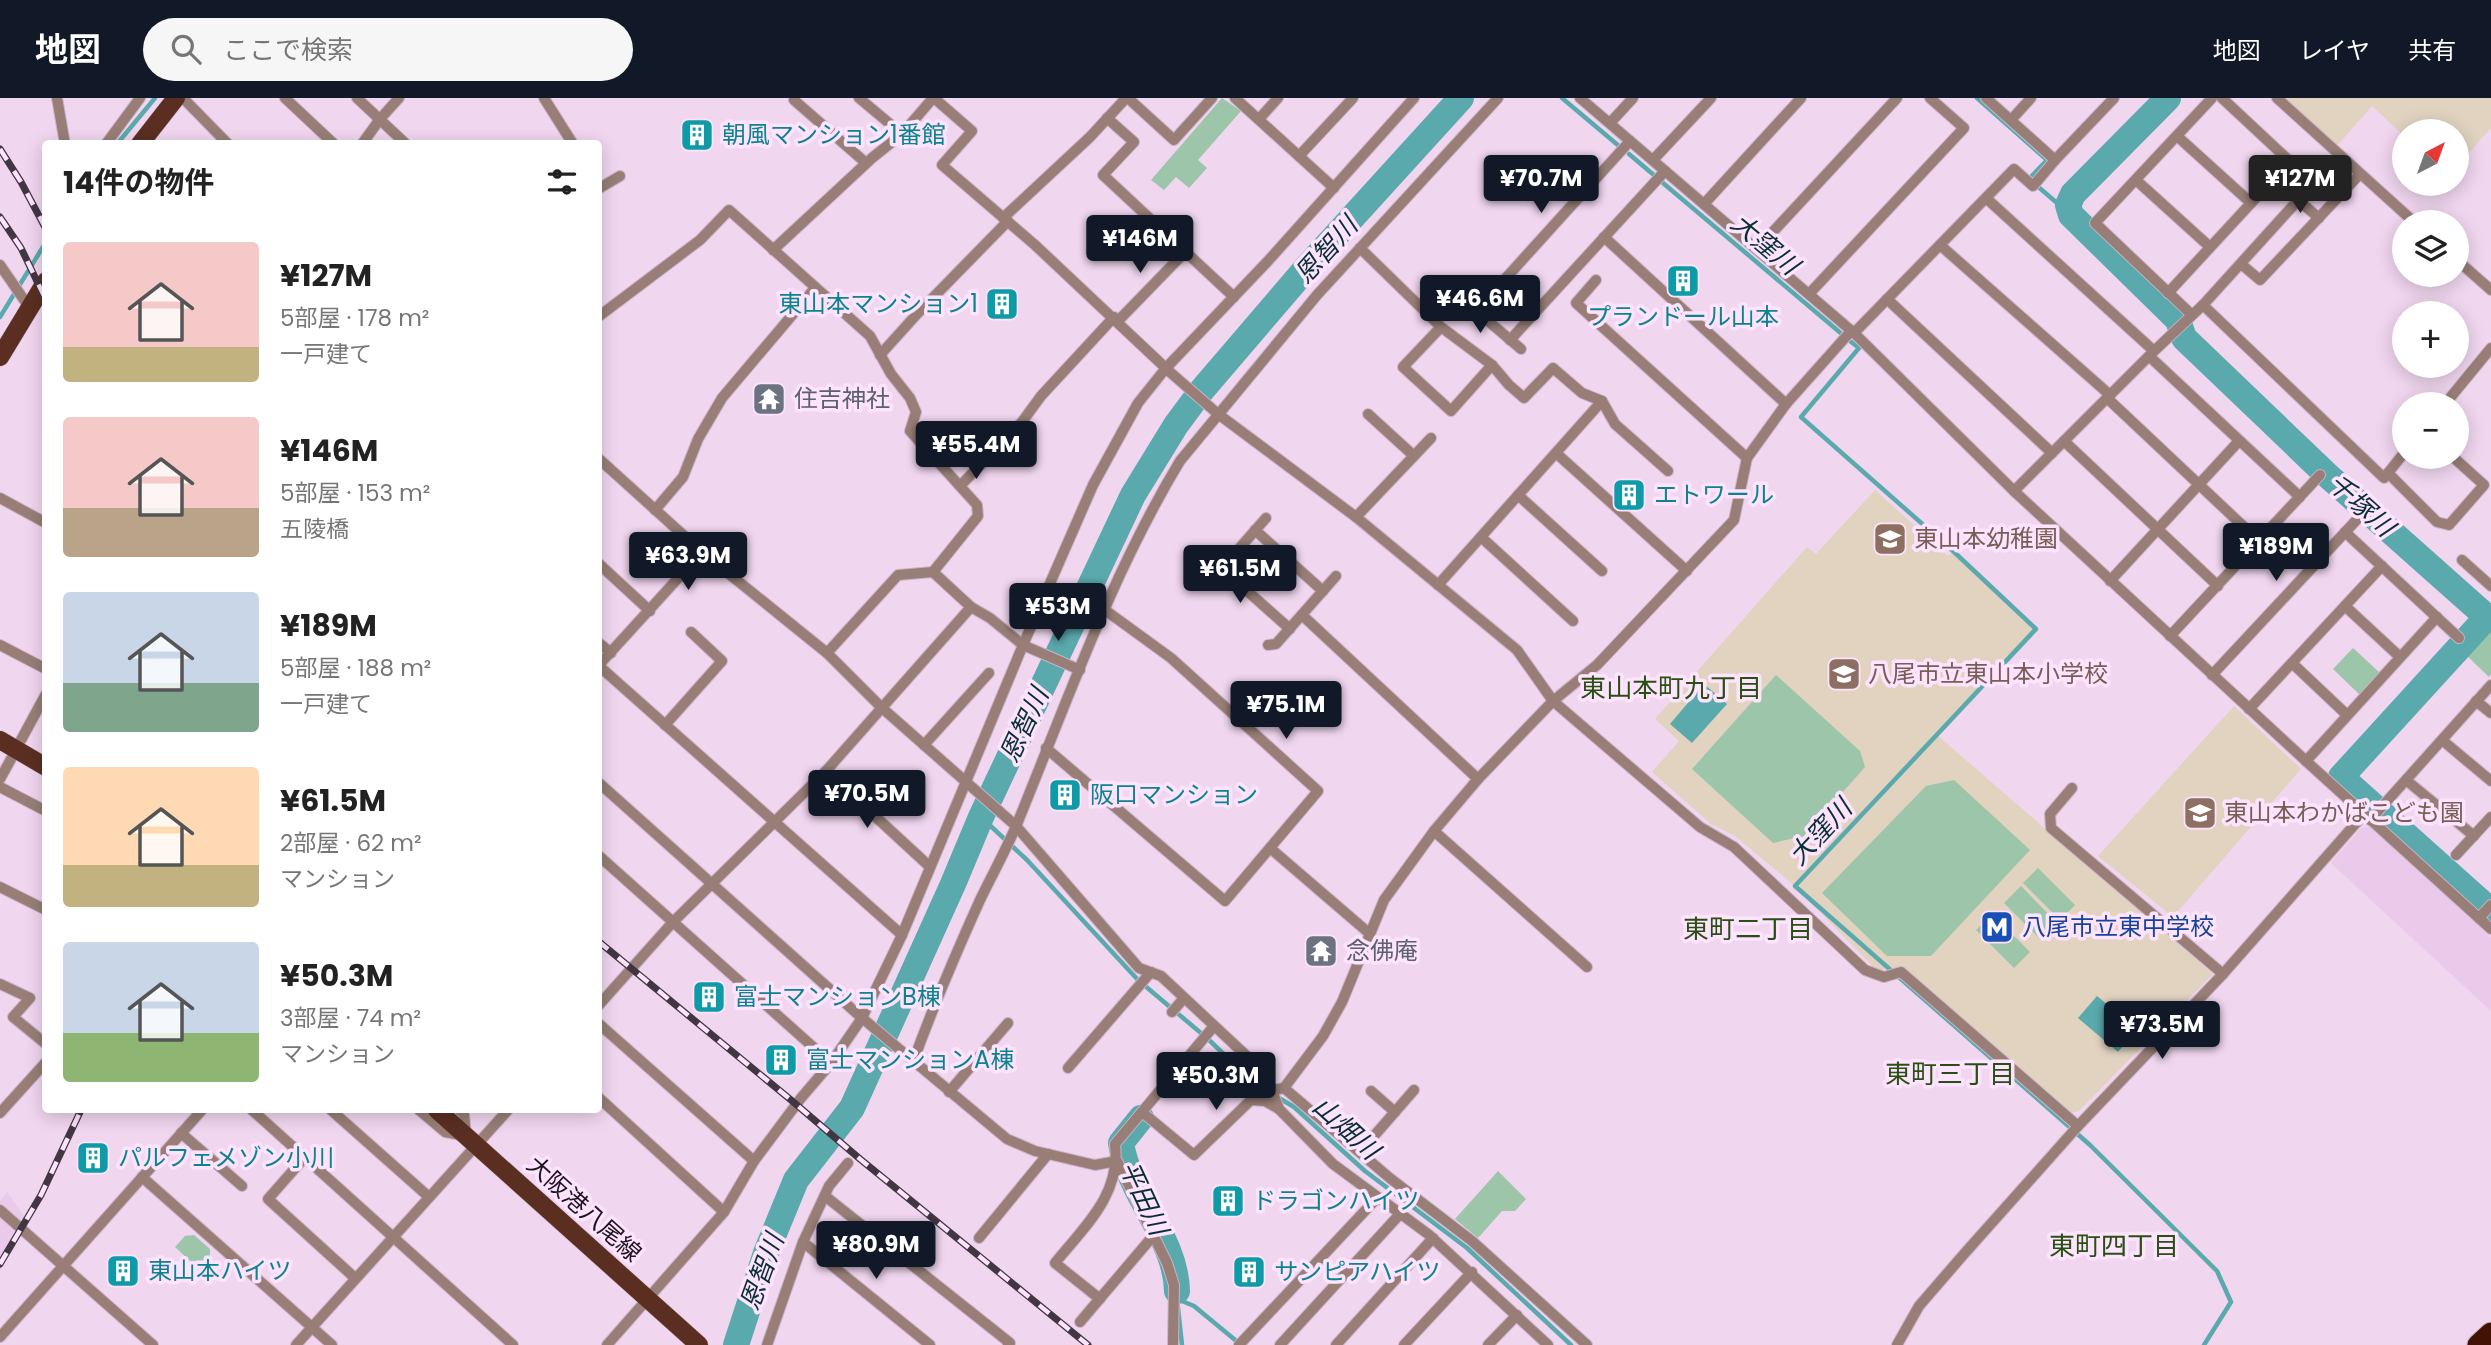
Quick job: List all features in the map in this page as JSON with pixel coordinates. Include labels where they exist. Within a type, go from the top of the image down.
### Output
[{"type":"highway","points":[[2478,1345],[2491,1333]]},
{"type":"main road","points":[[143,140],[176,98]]},
{"type":"main road","points":[[1,353],[42,287]]},
{"type":"main road","points":[[0,740],[42,765]]},
{"type":"main road","name":"大阪港八尾線","points":[[440,1113],[699,1345]]},
{"type":"street","points":[[57,98],[64,140]]},
{"type":"street","points":[[109,140],[140,98]]},
{"type":"street","points":[[183,98],[224,140]]},
{"type":"street","points":[[285,98],[330,140]]},
{"type":"street","points":[[357,98],[402,140]]},
{"type":"street","points":[[365,140],[399,98]]},
{"type":"street","points":[[544,98],[570,140]]},
{"type":"street","points":[[795,98],[794,100],[866,163]]},
{"type":"street","points":[[859,98],[902,134]]},
{"type":"street","points":[[773,250],[866,163],[902,134],[933,98],[972,131],[943,165],[1116,319],[1168,371],[1216,412],[1356,517],[1517,650],[1553,701],[1700,827],[1734,847],[1865,970],[1884,977],[1901,972],[2078,1126]]},
{"type":"street","points":[[880,355],[1006,220],[1127,98],[1174,140],[1212,98]]},
{"type":"street","points":[[1235,98],[1334,188]]},
{"type":"street","points":[[1259,119],[1278,98]]},
{"type":"street","points":[[1299,156],[1353,98]]},
{"type":"street","points":[[607,1345],[723,1212],[754,1161],[801,1098],[866,1021],[929,866],[967,784],[1093,485],[1138,403],[1414,98]]},
{"type":"street","points":[[913,1062],[929,1018],[1011,833],[1077,668],[1148,514],[1180,461],[1216,412],[1317,295],[1498,98]]},
{"type":"street","points":[[1580,98],[1853,332],[2014,491],[2249,709],[2306,761],[2373,814],[2485,912],[2491,929]]},
{"type":"street","points":[[1610,123],[1633,98]]},
{"type":"street","points":[[1653,160],[1711,98]]},
{"type":"street","points":[[1704,204],[1801,98]]},
{"type":"street","points":[[1757,249],[1897,98]]},
{"type":"street","points":[[1809,294],[1964,128],[1930,98]]},
{"type":"street","points":[[1986,98],[2055,160]]},
{"type":"street","points":[[2011,120],[2031,98]]},
{"type":"street","points":[[1142,1112],[1194,1155],[1251,1100],[1265,1101],[1277,1096],[1323,1036],[1342,1002],[1384,900],[1434,831],[1478,779],[1553,701],[1597,666],[1734,520],[1747,458],[1786,404],[2014,169],[2033,186],[2114,98]]},
{"type":"street","points":[[2192,316],[2095,223],[2212,98]]},
{"type":"street","points":[[2222,98],[2313,183]]},
{"type":"street","points":[[2277,98],[2400,210]]},
{"type":"street","points":[[1107,118],[1134,142],[1103,176],[1234,297]]},
{"type":"street","points":[[2176,136],[2251,202]]},
{"type":"street","points":[[1476,311],[1630,141]]},
{"type":"street","points":[[2014,491],[2151,353],[2203,305],[2339,155]]},
{"type":"street","points":[[2168,293],[2289,162]]},
{"type":"street","points":[[1510,340],[1665,171]]},
{"type":"street","points":[[2241,264],[2260,280],[2360,174]]},
{"type":"street","points":[[602,187],[620,176]]},
{"type":"street","points":[[2136,180],[2210,247]]},
{"type":"street","points":[[1986,198],[2300,497]]},
{"type":"street","points":[[2298,200],[2319,218]]},
{"type":"street","points":[[602,314],[700,240],[729,210],[870,336],[891,374],[910,398],[916,412],[910,431],[977,505],[978,516],[933,572],[898,575],[827,653]]},
{"type":"street","points":[[1604,237],[1786,404]]},
{"type":"street","points":[[1940,245],[2108,397],[2259,541]]},
{"type":"street","points":[[1360,248],[1441,327],[1492,365],[1524,398],[1553,368],[1582,393],[1602,401],[1615,424],[1668,471]]},
{"type":"street","points":[[960,486],[1022,422],[1041,396],[1185,252]]},
{"type":"street","points":[[0,265],[29,307]]},
{"type":"street","points":[[2469,271],[2491,290]]},
{"type":"street","points":[[1596,281],[1576,303],[1747,458]]},
{"type":"street","points":[[655,510],[683,477],[698,439],[722,398],[814,288]]},
{"type":"street","points":[[1460,297],[1521,349]]},
{"type":"street","points":[[1887,299],[2052,453]]},
{"type":"street","points":[[2203,305],[2384,478],[2392,468]]},
{"type":"street","points":[[1441,327],[1403,368],[1451,411],[1492,365]]},
{"type":"street","points":[[2455,392],[2491,348]]},
{"type":"street","points":[[1438,585],[1602,401]]},
{"type":"street","points":[[1368,414],[1414,456]]},
{"type":"street","points":[[1356,517],[1431,438]]},
{"type":"street","points":[[2064,441],[2218,586]]},
{"type":"street","points":[[2110,580],[2239,441]]},
{"type":"street","points":[[1556,453],[1687,571]]},
{"type":"street","points":[[602,462],[702,552],[827,653],[881,707],[967,784],[1146,978]]},
{"type":"street","points":[[2388,473],[2437,522],[2449,525],[2484,485],[2466,469]]},
{"type":"street","points":[[2170,636],[2320,475]]},
{"type":"street","points":[[1518,495],[1602,571]]},
{"type":"street","points":[[0,498],[42,521]]},
{"type":"street","points":[[2212,675],[2363,513]]},
{"type":"street","points":[[1222,568],[1266,518]]},
{"type":"street","points":[[1255,530],[1323,591]]},
{"type":"street","points":[[2345,531],[2459,638]]},
{"type":"street","points":[[1481,537],[1573,621]]},
{"type":"street","points":[[602,663],[702,552]]},
{"type":"street","points":[[1210,558],[1290,629]]},
{"type":"street","points":[[2462,560],[2491,586]]},
{"type":"street","points":[[602,566],[650,611]]},
{"type":"street","points":[[2249,709],[2382,566]]},
{"type":"street","points":[[933,572],[971,607],[1026,646],[1077,668]]},
{"type":"street","points":[[1269,645],[1276,644],[1336,576]]},
{"type":"street","points":[[2345,606],[2400,657]]},
{"type":"street","points":[[602,1002],[673,922],[826,771],[971,607]]},
{"type":"street","points":[[1046,748],[1225,901],[1318,791],[1171,658],[1105,610]]},
{"type":"street","points":[[1302,615],[1478,779]]},
{"type":"street","points":[[2306,761],[2437,617]]},
{"type":"street","points":[[665,725],[722,661],[691,632]]},
{"type":"street","points":[[0,645],[42,667]]},
{"type":"street","points":[[602,645],[611,653]]},
{"type":"street","points":[[2292,663],[2347,715]]},
{"type":"street","points":[[602,669],[902,935]]},
{"type":"street","points":[[924,745],[989,673]]},
{"type":"street","points":[[1897,1345],[1919,1306],[2078,1126],[2406,780],[2491,685]]},
{"type":"street","points":[[21,740],[42,701]]},
{"type":"street","points":[[2476,701],[2491,713]]},
{"type":"street","points":[[2442,740],[2491,780]]},
{"type":"street","points":[[0,779],[11,759]]},
{"type":"street","points":[[826,771],[929,866]]},
{"type":"street","points":[[2406,780],[2474,836]]},
{"type":"street","points":[[602,786],[866,1021],[1007,1139],[1035,1151],[1095,1165],[1117,1161]]},
{"type":"street","points":[[0,787],[42,809]]},
{"type":"street","points":[[2072,789],[2050,814],[2051,828],[2224,974]]},
{"type":"street","points":[[2456,855],[2491,817]]},
{"type":"street","points":[[1434,831],[1587,967]]},
{"type":"street","points":[[1270,848],[1370,934]]},
{"type":"street","points":[[602,859],[831,1063]]},
{"type":"street","points":[[0,887],[42,908]]},
{"type":"street","points":[[1068,1069],[1146,978],[1161,976],[1178,1005],[1208,1032],[1266,1074],[1277,1096],[1333,1164],[1433,1238],[1548,1345]]},
{"type":"street","points":[[0,984],[30,998],[13,1017],[42,1041]]},
{"type":"street","points":[[949,1092],[1008,1023]]},
{"type":"street","points":[[602,1027],[754,1161]]},
{"type":"street","points":[[1173,1345],[1174,1285],[1167,1263],[1117,1161],[1115,1144],[1208,1032]]},
{"type":"street","points":[[0,1113],[42,1066]]},
{"type":"street","points":[[1360,1152],[1414,1090]]},
{"type":"street","points":[[1371,1091],[1395,1112]]},
{"type":"street","points":[[0,1094],[9,1102]]},
{"type":"street","points":[[1277,1096],[1360,1152],[1472,1241],[1587,1345]]},
{"type":"street","points":[[602,1101],[723,1212]]},
{"type":"street","points":[[0,1337],[199,1113]]},
{"type":"street","points":[[254,1113],[513,1345]]},
{"type":"street","points":[[334,1113],[429,1197]]},
{"type":"street","points":[[422,1113],[444,1132],[472,1141]]},
{"type":"street","points":[[463,1113],[472,1141]]},
{"type":"street","points":[[296,1345],[429,1197],[472,1141],[505,1113]]},
{"type":"street","points":[[181,1133],[242,1186]]},
{"type":"street","points":[[979,1238],[1048,1154]]},
{"type":"street","points":[[304,1157],[268,1199],[355,1279]]},
{"type":"street","points":[[1100,1299],[1055,1263],[1107,1199],[1117,1161]]},
{"type":"street","points":[[767,1345],[803,1241],[829,1186],[848,1163]]},
{"type":"street","points":[[142,1177],[332,1345]]},
{"type":"street","points":[[825,1196],[1010,1343],[1008,1345]]},
{"type":"street","points":[[1239,1345],[1377,1198]]},
{"type":"street","points":[[0,1210],[152,1345]]},
{"type":"street","points":[[1280,1345],[1400,1214]]},
{"type":"street","points":[[1080,1322],[1153,1236]]},
{"type":"street","points":[[1336,1345],[1433,1238]]},
{"type":"street","points":[[803,1241],[930,1345]]},
{"type":"street","points":[[1404,1345],[1472,1272]]},
{"type":"street","points":[[1488,1345],[1517,1315]]},
{"type":"shaded area","points":[[1222,98],[1241,111],[1198,160],[1207,168],[1189,188],[1176,177],[1164,190],[1151,180]]},
{"type":"shaded area","points":[[2283,98],[2491,98],[2491,128],[2469,153],[2469,119],[2392,119],[2392,125],[2372,106],[2336,147]]},
{"type":"shaded area","points":[[1875,490],[1948,556],[1953,551],[2036,629],[1937,735],[2213,974],[2079,1111],[2066,1111],[1902,968],[1875,969],[1795,886],[1735,836],[1711,824],[1652,772],[1679,741],[1655,719],[1807,547],[1816,554]]},
{"type":"shaded area","points":[[2488,620],[2491,623],[2489,677],[2461,650]]},
{"type":"shaded area","points":[[2353,648],[2380,673],[2360,695],[2333,669]]},
{"type":"shaded area","points":[[1776,675],[1860,751],[1865,767],[1804,836],[1773,843],[1692,769]]},
{"type":"shaded area","points":[[1704,684],[1727,704],[1692,743],[1670,724]]},
{"type":"shaded area","name":"東山本わかばこども園","points":[[2234,706],[2301,769],[2173,917],[2098,856]]},
{"type":"shaded area","points":[[1954,780],[2030,850],[1931,956],[1887,956],[1822,893],[1926,786]]},
{"type":"shaded area","points":[[2371,827],[2491,938],[2491,1011],[2331,863],[2361,828]]},
{"type":"shaded area","points":[[2038,868],[2075,905],[2060,920],[2023,883]]},
{"type":"shaded area","points":[[2021,886],[2057,923],[2040,939],[2004,903]]},
{"type":"shaded area","points":[[1992,914],[2030,952],[2014,968],[1976,930]]},
{"type":"shaded area","points":[[2097,996],[2137,1029],[2118,1052],[2078,1018]]},
{"type":"shaded area","points":[[1498,1171],[1526,1199],[1515,1211],[1502,1211],[1478,1238],[1455,1219]]},
{"type":"shaded area","points":[[7,1192],[26,1219],[0,1271],[0,1201]]},
{"type":"shaded area","points":[[194,1235],[210,1249],[210,1257],[199,1269],[175,1247],[185,1236]]},
{"type":"waterway","points":[[120,140],[155,98]]},
{"type":"waterway","name":"恩智川","points":[[736,1345],[766,1253],[796,1180],[852,1108],[981,817],[1133,495],[1176,425],[1202,390],[1309,265],[1461,98]]},
{"type":"waterway","name":"大窪川","points":[[1562,98],[1619,146]]},
{"type":"waterway","name":"千塚川","points":[[1977,98],[2047,160],[2029,179],[2071,215]]},
{"type":"waterway","name":"千塚川","points":[[2168,98],[2073,194],[2068,205],[2071,215],[2178,320],[2184,338],[2326,474],[2487,617],[2341,777],[2491,911]]},
{"type":"waterway","name":"大窪川","points":[[1629,154],[1655,176]]},
{"type":"waterway","name":"大窪川","points":[[1663,183],[1843,335]]},
{"type":"waterway","points":[[0,317],[42,249]]},
{"type":"waterway","name":"大窪川","points":[[1850,341],[1859,348],[1801,417],[1953,551],[2036,629],[1795,886],[2090,1145],[2217,1271],[2231,1302],[2204,1345]]},
{"type":"waterway","name":"山畑川","points":[[981,817],[1027,860],[1138,980],[1208,1039],[1254,1083],[1271,1093]]},
{"type":"waterway","name":"山畑川","points":[[1279,1098],[1294,1107],[1365,1171],[1467,1248],[1571,1345]]},
{"type":"waterway","name":"平田川","points":[[1141,1118],[1121,1143],[1133,1181],[1169,1253],[1177,1291]]},
{"type":"waterway","points":[[1182,1345],[1177,1299],[1194,1306],[1240,1344]]},
{"type":"railway","points":[[0,149],[42,221]]},
{"type":"railway","points":[[0,217],[21,248],[42,292]]},
{"type":"railway","points":[[602,944],[1088,1345]]},
{"type":"railway","points":[[0,1264],[41,1195],[80,1113]]},
{"type":"place","name":"朝風マンション1番館","points":[[697,135]]},
{"type":"place","name":"プランドール山本","points":[[1683,281]]},
{"type":"place","name":"東山本マンション1","points":[[1002,304]]},
{"type":"place","name":"住吉神社","points":[[769,399]]},
{"type":"place","name":"エトワール","points":[[1629,495]]},
{"type":"place","name":"東山本幼稚園","points":[[1890,539]]},
{"type":"place","name":"八尾市立東山本小学校","points":[[1844,674]]},
{"type":"place","name":"阪口マンション","points":[[1065,795]]},
{"type":"place","name":"東山本わかばこども園","points":[[2200,813]]},
{"type":"place","name":"八尾市立東中学校","points":[[1997,927]]},
{"type":"place","name":"念佛庵","points":[[1321,951]]},
{"type":"place","name":"富士マンションB棟","points":[[709,997]]},
{"type":"place","name":"富士マンションA棟","points":[[781,1060]]},
{"type":"place","name":"パルフェメゾン小川","points":[[93,1158]]},
{"type":"place","name":"ドラゴンハイツ","points":[[1228,1201]]},
{"type":"place","name":"東山本ハイツ","points":[[123,1271]]},
{"type":"place","name":"サンピアハイツ","points":[[1249,1272]]},
{"type":"district","name":"東山本町九丁目","points":[[1671,688]]},
{"type":"district","name":"東町二丁目","points":[[1748,929]]},
{"type":"district","name":"東町三丁目","points":[[1950,1074]]},
{"type":"district","name":"東町四丁目","points":[[2114,1246]]}]
